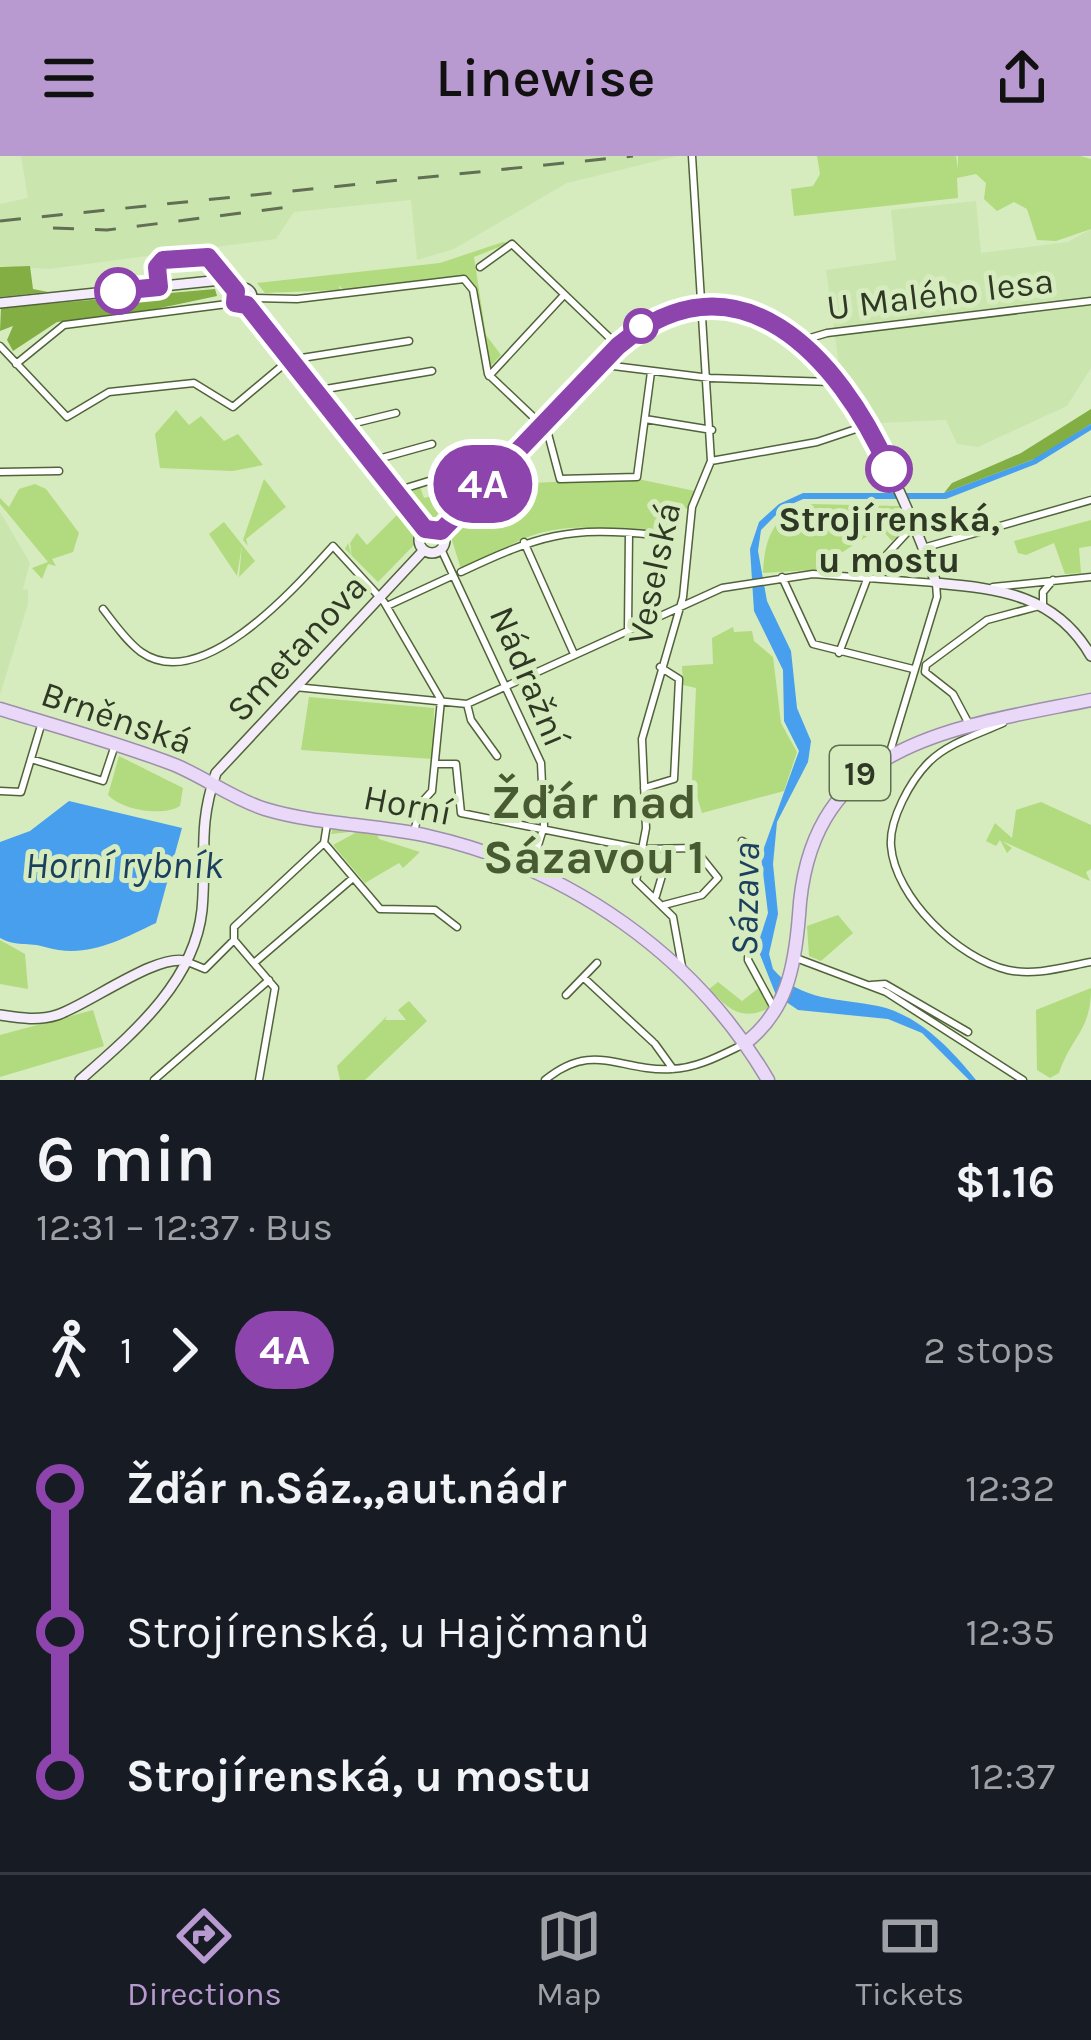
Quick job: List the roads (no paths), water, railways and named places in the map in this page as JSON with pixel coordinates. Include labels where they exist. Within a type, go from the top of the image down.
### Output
[{"type":"main road","name":"19","points":[[744,1044],[779,1005],[791,976],[805,870],[828,815],[850,782],[889,756],[1003,718],[1091,700]]},
{"type":"main road","name":"Brněnská","points":[[0,710],[115,745],[212,785]]},
{"type":"main road","name":"Horní","points":[[212,785],[271,811],[414,833],[531,868],[603,906],[683,975],[744,1044],[768,1080]]},
{"type":"street","name":"Veselská","points":[[656,896],[636,881],[644,849],[642,739],[681,604],[692,507],[711,461],[710,378],[692,156]]},
{"type":"street","points":[[480,267],[512,244],[618,346]]},
{"type":"street","points":[[16,364],[64,325],[242,299],[297,299],[464,279],[472,290],[489,376],[548,430],[560,479],[637,476],[651,372]]},
{"type":"street","points":[[0,303],[221,280],[242,299],[425,529],[441,531]]},
{"type":"street","points":[[489,376],[563,295]]},
{"type":"street","name":"U Malého lesa","points":[[797,343],[826,333],[1091,301]]},
{"type":"street","points":[[425,529],[420,539],[424,550],[441,548],[441,531],[540,424],[597,364],[657,316],[704,308],[757,311],[835,382],[867,425],[936,583],[937,597],[889,756]]},
{"type":"street","points":[[0,346],[58,413],[70,417],[110,392],[194,383],[237,406],[290,360],[409,341]]},
{"type":"street","points":[[597,364],[710,378],[835,382]]},
{"type":"street","points":[[314,391],[432,371]]},
{"type":"street","points":[[343,426],[397,413]]},
{"type":"street","points":[[645,419],[712,430]]},
{"type":"street","points":[[711,461],[817,442],[867,425]]},
{"type":"street","points":[[371,461],[432,444]]},
{"type":"street","points":[[0,472],[59,471]]},
{"type":"street","points":[[396,491],[458,472]]},
{"type":"street","points":[[923,548],[1091,500]]},
{"type":"street","points":[[839,653],[868,578],[893,542],[914,525]]},
{"type":"street","points":[[383,601],[524,542],[590,529],[655,535]]},
{"type":"street","points":[[628,628],[629,533]]},
{"type":"street","points":[[524,542],[574,654]]},
{"type":"street","points":[[103,609],[140,652],[173,662],[195,658],[243,632],[333,546],[383,601],[441,700],[432,791],[421,802],[414,833]]},
{"type":"street","name":"Nádražní","points":[[441,548],[541,763],[542,832],[531,868]]},
{"type":"street","name":"Smetanova","points":[[212,785],[218,770],[383,601],[424,550]]},
{"type":"street","points":[[780,577],[805,636],[818,647],[913,669]]},
{"type":"street","points":[[295,687],[467,704],[681,604],[739,584],[780,577],[868,578],[990,588],[1043,605],[1069,625],[1091,656]]},
{"type":"street","points":[[990,588],[1091,577]]},
{"type":"street","points":[[1043,605],[1043,592],[1053,580]]},
{"type":"street","points":[[1043,605],[987,620],[944,651],[925,672],[953,694],[971,732],[923,768],[900,809],[891,843],[905,884],[964,950],[1020,972],[1091,962]]},
{"type":"street","points":[[644,788],[674,779],[679,679],[660,667]]},
{"type":"street","points":[[467,704],[471,720],[496,756]]},
{"type":"street","points":[[0,791],[21,792],[42,722]]},
{"type":"street","points":[[31,759],[103,782],[115,745]]},
{"type":"street","points":[[437,764],[456,764],[460,813],[482,821],[644,849],[700,851],[718,878],[702,895],[664,904]]},
{"type":"street","points":[[80,1080],[176,982],[188,962],[202,914],[200,838],[212,785]]},
{"type":"street","points":[[259,1080],[276,993],[235,940],[234,927],[324,843],[328,820]]},
{"type":"street","points":[[742,841],[751,846],[748,960],[779,1005]]},
{"type":"street","points":[[324,843],[380,909],[435,910],[457,927]]},
{"type":"street","points":[[669,852],[656,896],[676,924],[683,975]]},
{"type":"street","points":[[254,963],[353,878]]},
{"type":"street","points":[[0,1016],[34,1019],[62,1014],[176,958],[205,969],[235,940]]},
{"type":"street","points":[[796,958],[916,1010],[1023,1080]]},
{"type":"street","points":[[566,995],[597,963]]},
{"type":"street","points":[[160,964],[176,982]]},
{"type":"street","points":[[584,978],[654,1043],[673,1069]]},
{"type":"street","points":[[154,1080],[269,980]]},
{"type":"street","points":[[867,986],[885,984],[968,1032]]},
{"type":"street","points":[[545,1080],[582,1058],[673,1069],[697,1065],[744,1044]]},
{"type":"water","points":[[1091,424],[1091,430],[1036,464],[946,499],[803,499],[783,508],[761,530],[758,551],[767,601],[791,651],[797,708],[811,741],[808,762],[777,822],[773,864],[778,914],[769,954],[773,969],[809,993],[878,1006],[907,1017],[945,1045],[976,1080],[969,1080],[922,1033],[888,1019],[798,1010],[776,995],[757,947],[768,913],[761,856],[799,751],[784,721],[783,670],[754,611],[750,549],[759,522],[779,504],[803,493],[944,493],[1032,460]]},
{"type":"water","name":"Horní rybník","points":[[69,801],[182,828],[156,923],[102,946],[74,951],[0,938],[0,842],[30,831]]},
{"type":"railway","points":[[0,221],[633,156]]},
{"type":"railway","points":[[53,228],[107,230],[297,206]]},
{"type":"place","name":"Strojírenská, u mostu","points":[[889,469]]},
{"type":"district","name":"Žďár nad Sázavou 1","points":[[594,828]]},
{"type":"water label","name":"Sázava","points":[[744,899]]}]
